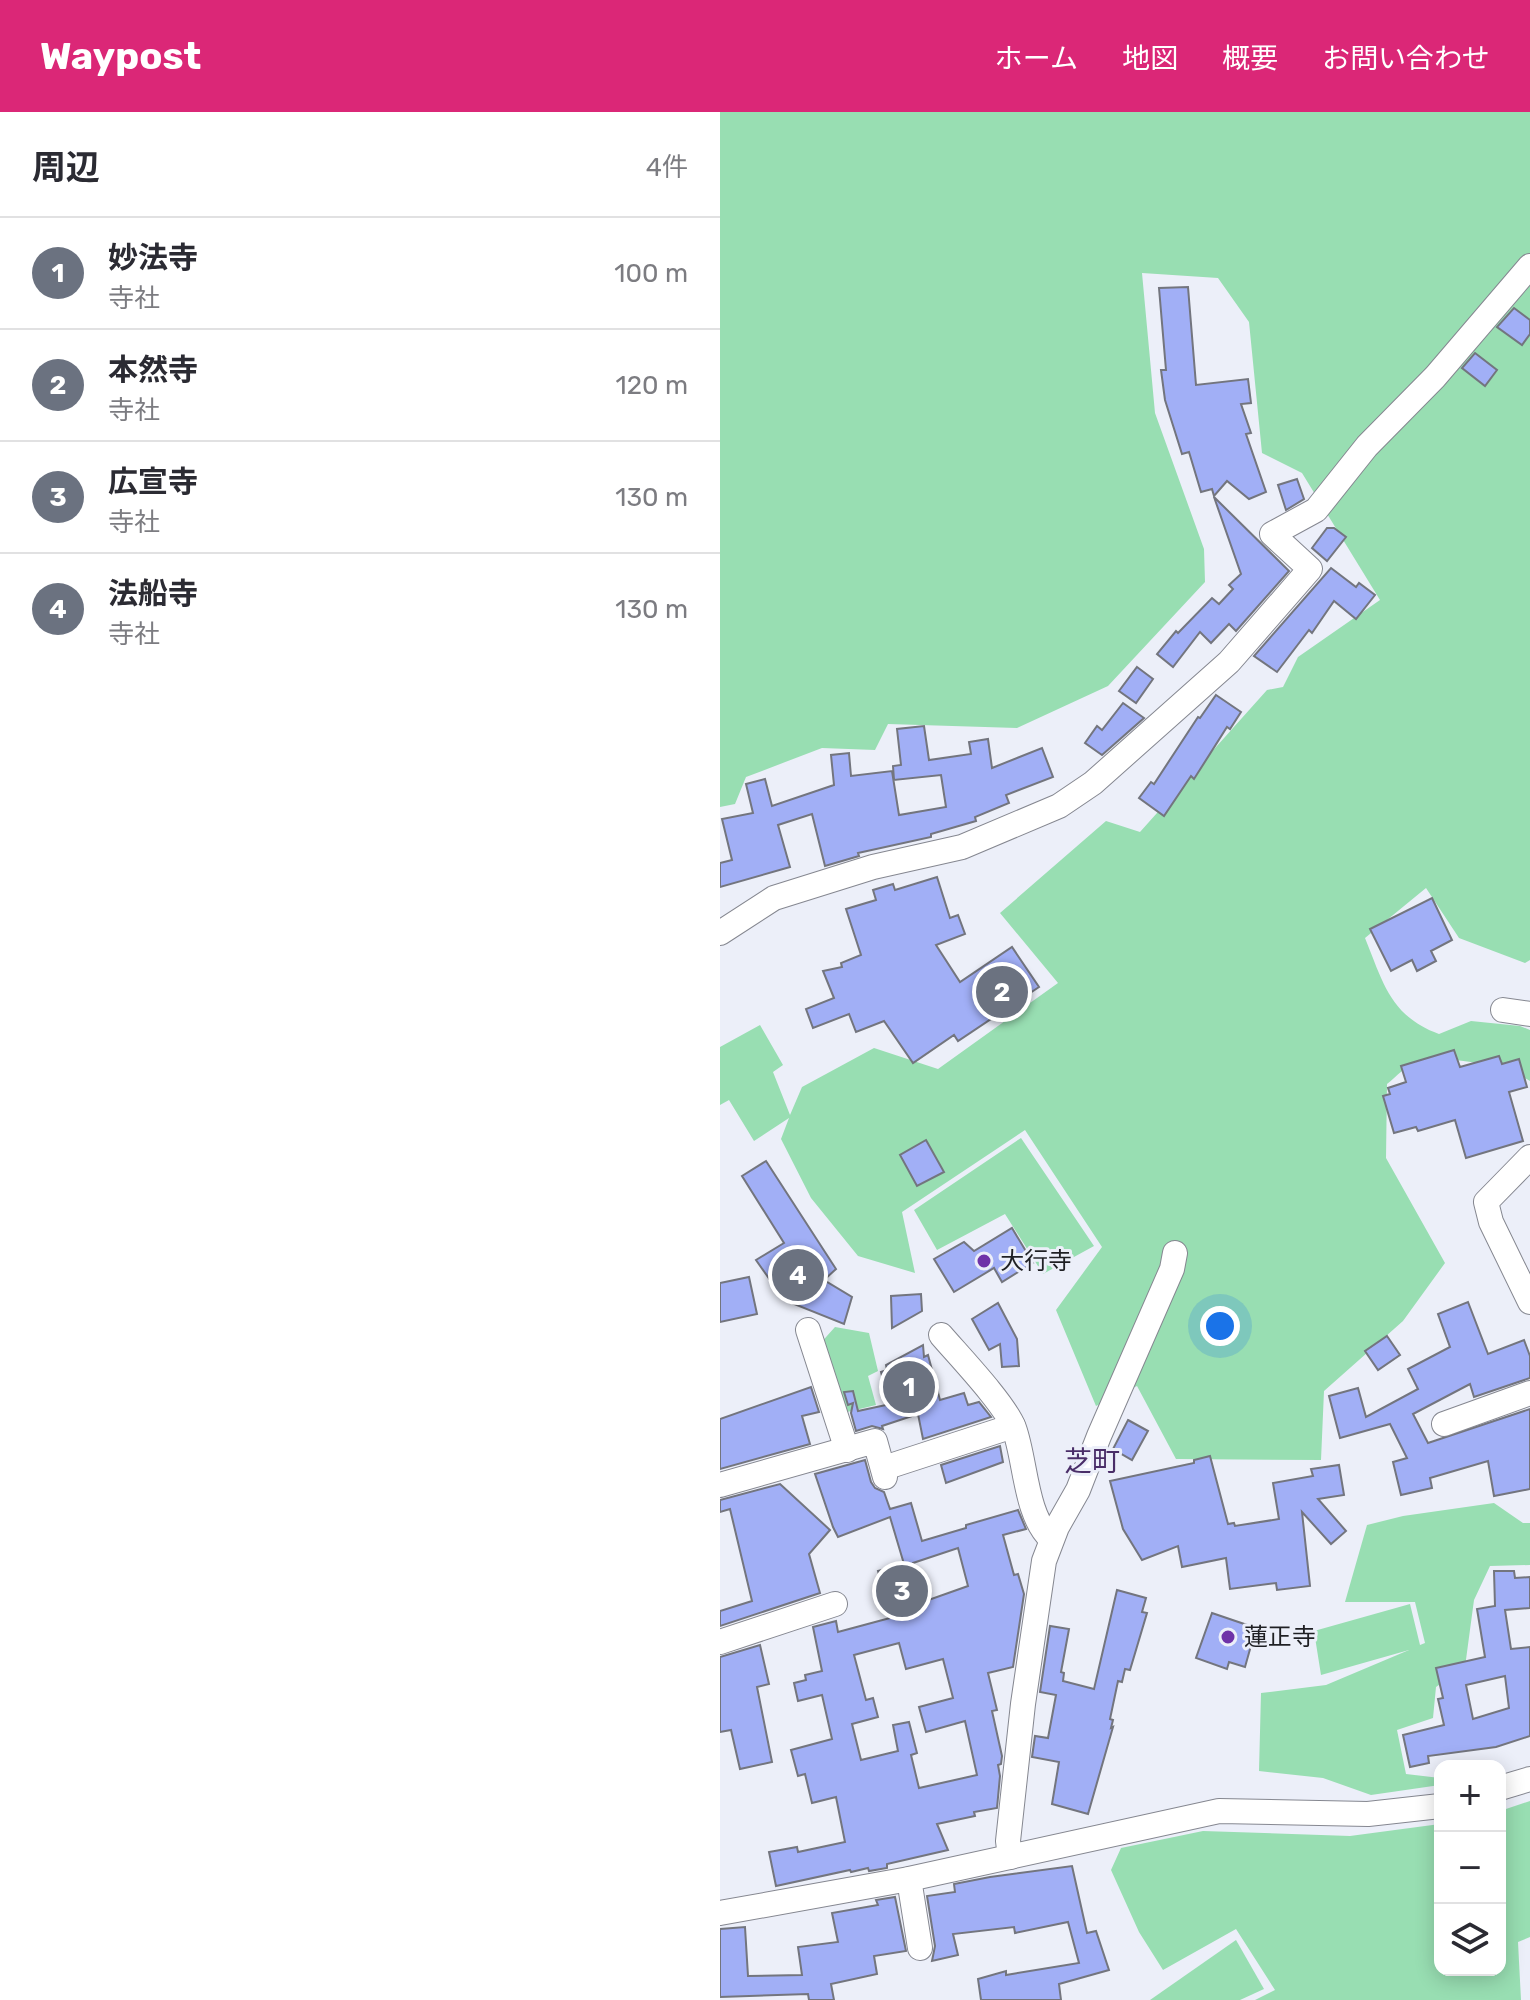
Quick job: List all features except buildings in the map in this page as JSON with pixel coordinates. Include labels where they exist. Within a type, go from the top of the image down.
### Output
[{"type":"street","points":[[720,933],[774,898],[873,867],[962,847],[1059,806],[1093,783],[1229,662],[1310,569],[1272,534],[1316,510],[1367,446],[1435,377],[1530,266]]},
{"type":"street","points":[[1503,1010],[1530,1014]]},
{"type":"street","points":[[1528,1292],[1491,1222],[1486,1202],[1530,1157]]},
{"type":"street","points":[[1010,1857],[1008,1841],[1023,1704],[1044,1561],[1051,1539],[1078,1490],[1172,1269],[1175,1253]]},
{"type":"street","points":[[808,1330],[847,1450]]},
{"type":"street","points":[[941,1335],[1013,1426],[1032,1503],[1044,1533],[1051,1539]]},
{"type":"street","points":[[1444,1424],[1530,1393]]},
{"type":"street","points":[[720,1485],[875,1441],[884,1472],[1013,1426]]},
{"type":"street","points":[[720,1642],[835,1604]]},
{"type":"street","points":[[1506,1786],[1530,1779]]},
{"type":"street","points":[[720,1913],[909,1879],[1219,1811],[1368,1814],[1434,1807]]},
{"type":"street","points":[[909,1879],[920,1948]]},
{"type":"green space","points":[[720,112],[1530,112],[1530,960],[1525,963],[1459,938],[1426,888],[1365,938],[1390,996],[1409,1018],[1422,1027],[1439,1034],[1471,1021],[1520,1026],[1530,1030],[1530,1081],[1491,1066],[1444,1059],[1414,1063],[1387,1084],[1386,1158],[1445,1263],[1403,1321],[1324,1391],[1321,1460],[1176,1459],[1137,1386],[1096,1406],[1056,1310],[1102,1247],[1025,1130],[902,1212],[915,1273],[858,1256],[811,1198],[781,1139],[789,1118],[754,1141],[729,1100],[720,1105],[720,1047],[760,1025],[783,1065],[773,1072],[790,1115],[802,1087],[874,1048],[938,1069],[1058,983],[1000,913],[1106,821],[1140,832],[1267,690],[1283,687],[1298,657],[1380,600],[1302,473],[1262,453],[1249,322],[1218,278],[1142,273],[1155,413],[1204,549],[1205,582],[1108,686],[1017,728],[888,724],[875,750],[822,748],[746,777],[735,804],[720,807]]},
{"type":"green space","points":[[1021,1138],[1094,1246],[1043,1274],[1005,1214],[937,1250],[914,1210]]},
{"type":"green space","points":[[835,1327],[869,1333],[878,1371],[868,1376],[876,1405],[839,1414],[818,1346]]},
{"type":"green space","points":[[1494,1503],[1523,1523],[1530,1523],[1530,1565],[1490,1566],[1474,1600],[1465,1667],[1436,1687],[1433,1718],[1397,1730],[1406,1774],[1434,1777],[1434,1786],[1371,1795],[1323,1778],[1259,1771],[1261,1693],[1326,1685],[1409,1650],[1321,1675],[1314,1631],[1410,1604],[1420,1645],[1425,1643],[1415,1602],[1345,1602],[1367,1525],[1403,1516]]},
{"type":"green space","points":[[1530,1801],[1530,1937],[1518,1942],[1521,2000],[1255,2000],[1275,1990],[1236,1929],[1163,1970],[1139,1932],[1111,1870],[1121,1848],[1203,1831],[1350,1836],[1434,1825],[1434,1976],[1506,1976],[1506,1809]]},
{"type":"green space","points":[[1236,1940],[1264,1989],[1240,2000],[1150,2000]]},
{"type":"place","name":"本然寺","points":[[1002,992]]},
{"type":"place","name":"大行寺","points":[[984,1261]]},
{"type":"place","name":"法船寺","points":[[798,1275]]},
{"type":"place","name":"妙法寺","points":[[909,1387]]},
{"type":"place","name":"広宣寺","points":[[902,1591]]},
{"type":"place","name":"蓮正寺","points":[[1228,1637]]},
{"type":"district","name":"芝町","points":[[1092,1461]]}]
